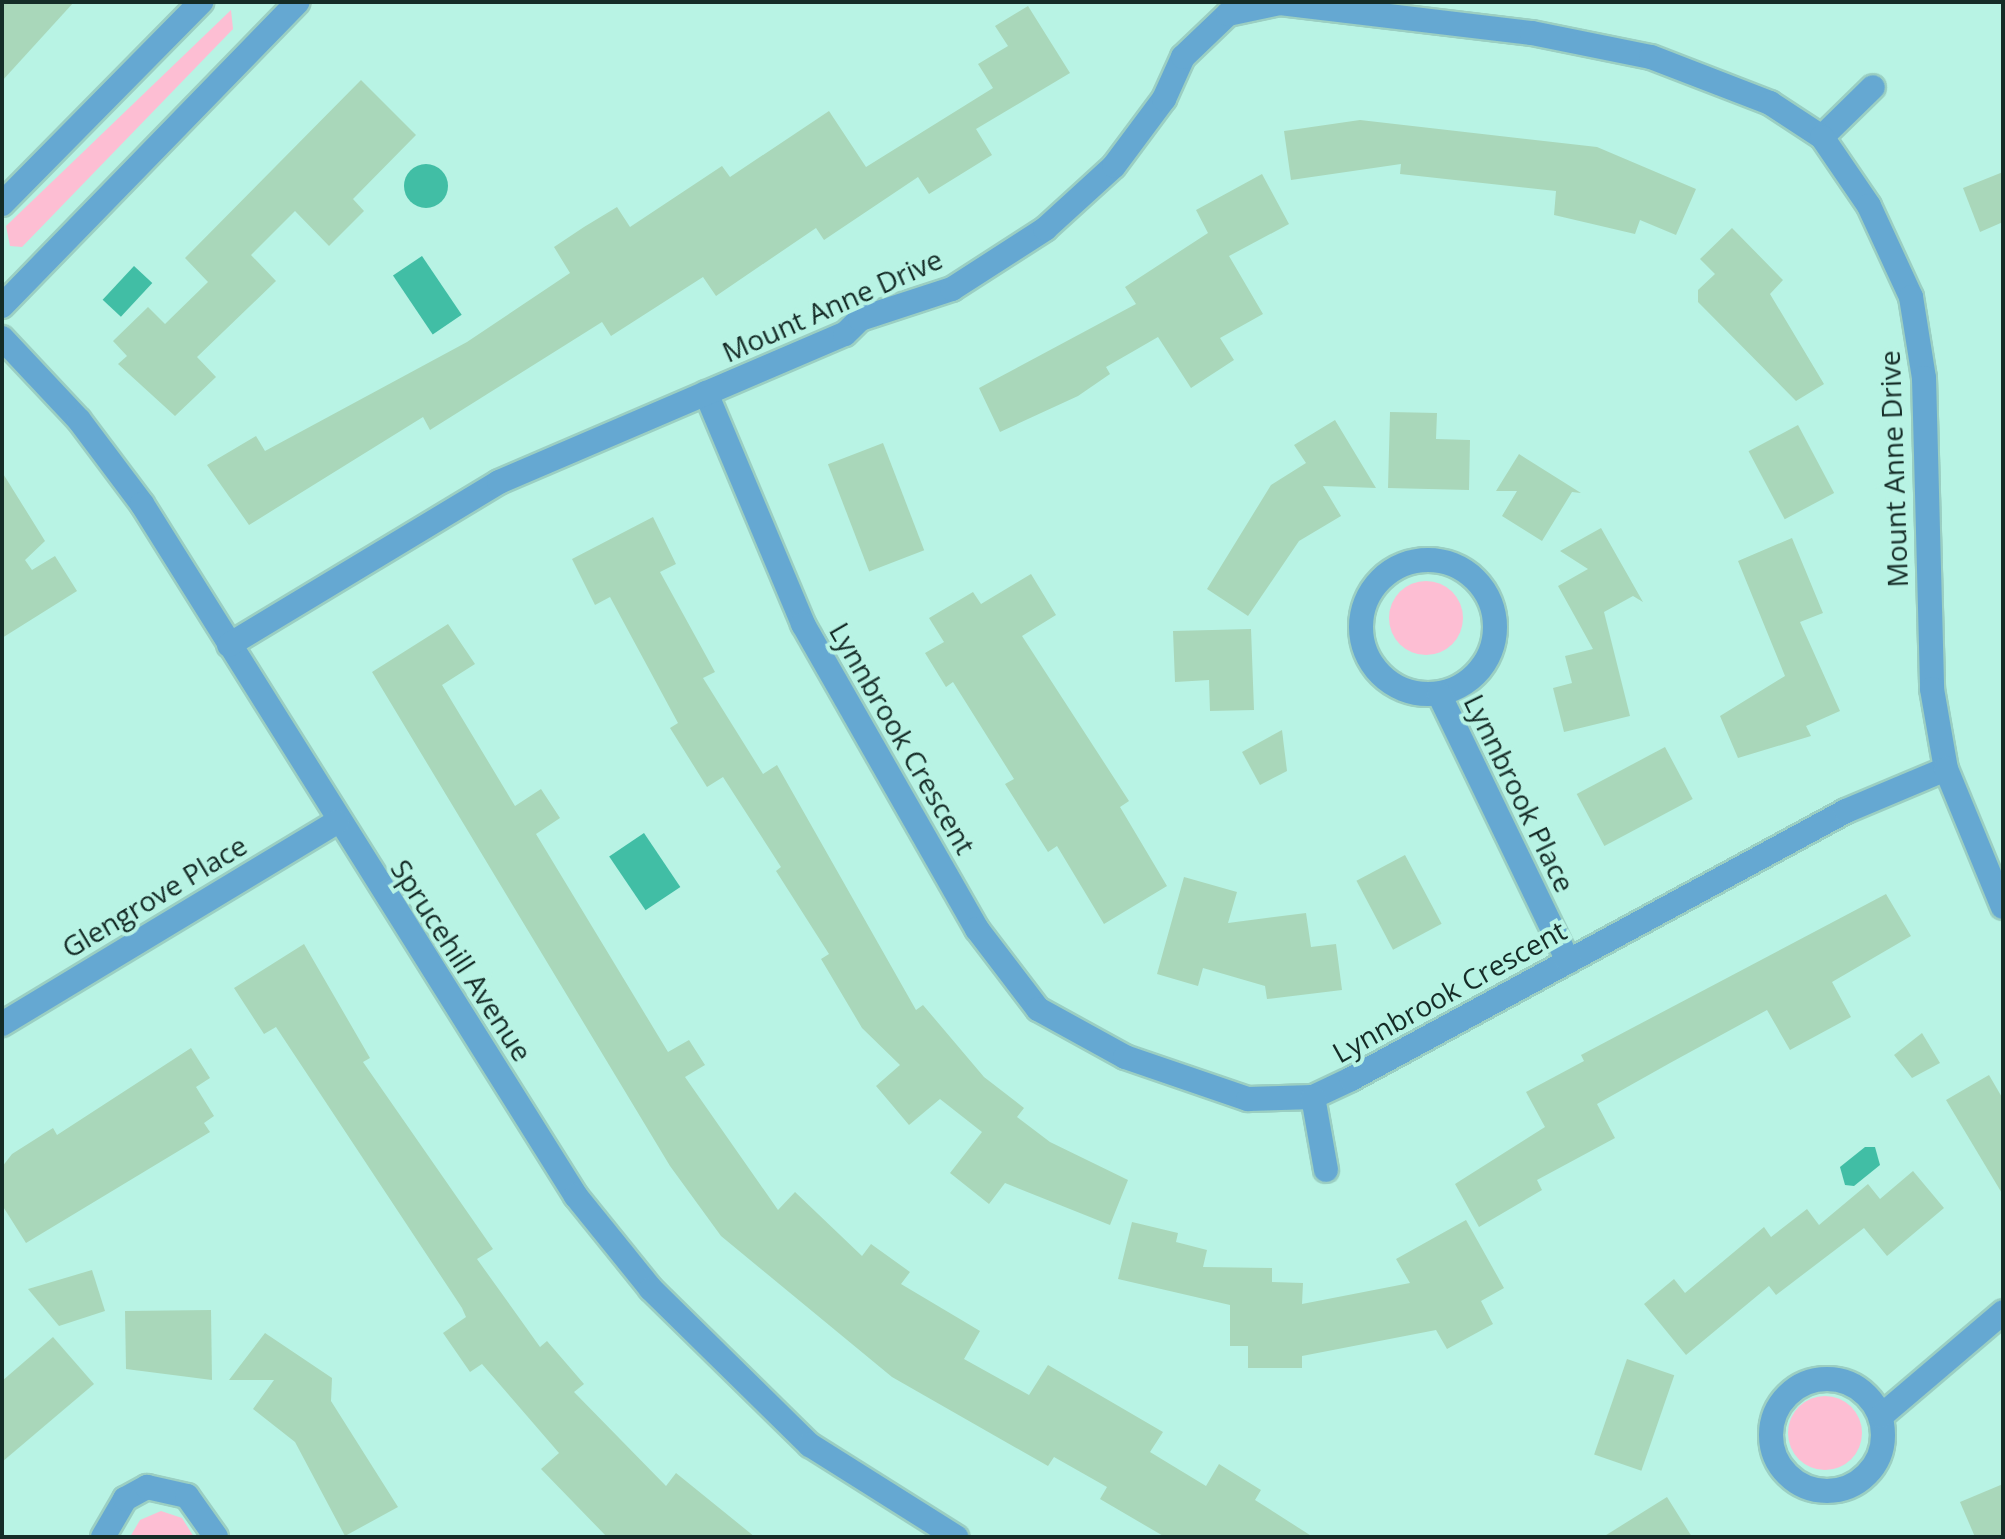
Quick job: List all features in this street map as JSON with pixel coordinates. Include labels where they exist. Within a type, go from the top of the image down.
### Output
[{"type":"street","points":[[2,204],[201,2]]},
{"type":"street","points":[[2,306],[298,2]]},
{"type":"street","name":"Mount Anne Drive","points":[[229,645],[499,482],[845,334],[860,319],[952,289],[1045,229],[1127,150],[1198,39],[1246,6],[1280,3],[1602,45],[1770,103],[1822,137],[1869,206],[1914,310],[1924,378],[1932,689],[1946,769],[2003,907]]},
{"type":"street","points":[[1822,137],[1873,87]]},
{"type":"street","name":"Sprucehill Avenue","points":[[2,338],[114,466],[576,1196],[651,1289],[810,1445],[956,1537]]},
{"type":"street","name":"Lynnbrook Crescent","points":[[706,393],[803,624],[977,929],[1038,1009],[1125,1057],[1248,1099],[1313,1097],[1439,1038],[1568,961],[1846,811],[1946,769]]},
{"type":"street","name":"Lynnbrook Place","points":[[1418,560],[1463,569],[1484,590],[1496,628],[1480,671],[1439,694],[1389,682],[1363,646],[1362,610],[1371,589],[1388,572],[1418,560]]},
{"type":"street","name":"Lynnbrook Place","points":[[1439,694],[1568,961]]},
{"type":"street","name":"Glengrove Place","points":[[2,1024],[337,822]]},
{"type":"street","points":[[1313,1097],[1326,1170]]},
{"type":"street","points":[[1881,1416],[1862,1389],[1813,1380],[1776,1410],[1774,1456],[1807,1488],[1841,1490],[1858,1483],[1881,1454],[1881,1416],[2003,1312]]},
{"type":"street","points":[[103,1537],[125,1499],[147,1487],[187,1496],[216,1537]]},
{"type":"shaded area","points":[[231,10],[233,29],[22,247],[10,246],[6,226]]},
{"type":"shaded area","points":[[426,164],[442,170],[448,186],[442,202],[426,208],[410,202],[404,186],[410,170]]},
{"type":"shaded area","points":[[422,256],[462,315],[433,334],[393,276]]},
{"type":"shaded area","points":[[134,266],[152,283],[121,317],[103,300]]},
{"type":"shaded area","points":[[1426,581],[1440,584],[1452,592],[1460,604],[1463,618],[1460,632],[1452,644],[1440,652],[1426,655],[1412,652],[1400,644],[1392,632],[1389,618],[1392,604],[1400,592],[1412,584]]},
{"type":"shaded area","points":[[644,833],[680,887],[646,910],[609,856]]},
{"type":"shaded area","points":[[1865,1147],[1875,1147],[1880,1165],[1854,1186],[1845,1185],[1840,1167]]},
{"type":"shaded area","points":[[1825,1396],[1839,1399],[1851,1407],[1859,1419],[1862,1433],[1859,1447],[1851,1459],[1839,1467],[1825,1470],[1811,1467],[1799,1459],[1791,1447],[1788,1433],[1791,1419],[1799,1407],[1811,1399]]},
{"type":"shaded area","points":[[161,1511],[182,1518],[194,1537],[130,1537],[140,1520]]},
{"type":"building","points":[[2,2],[74,2],[2,81]]},
{"type":"building","points":[[1028,6],[1070,73],[976,129],[992,155],[929,194],[918,177],[824,240],[816,228],[716,296],[703,277],[611,336],[602,322],[430,430],[423,417],[249,525],[207,465],[256,436],[265,451],[467,342],[570,273],[554,247],[584,227],[617,207],[630,227],[722,166],[730,177],[829,111],[866,167],[993,88],[978,64],[1008,46],[995,26]]},
{"type":"building","points":[[361,80],[416,135],[353,199],[364,211],[329,246],[295,211],[251,255],[276,281],[197,357],[216,377],[175,416],[118,364],[127,356],[113,341],[148,307],[165,324],[208,282],[185,258]]},
{"type":"building","points":[[1360,120],[1597,147],[1696,189],[1676,235],[1640,220],[1635,234],[1554,215],[1556,191],[1400,174],[1401,164],[1291,180],[1284,131]]},
{"type":"building","points":[[2003,172],[2003,222],[1980,232],[1963,188]]},
{"type":"building","points":[[1262,174],[1289,224],[1229,256],[1263,314],[1220,338],[1234,360],[1191,388],[1158,337],[1106,367],[1110,374],[1078,396],[1000,432],[979,388],[1136,304],[1125,287],[1208,233],[1196,210]]},
{"type":"building","points":[[1732,228],[1783,280],[1770,294],[1824,384],[1796,401],[1698,302],[1698,290],[1715,274],[1700,259]]},
{"type":"building","points":[[1390,412],[1437,413],[1436,439],[1470,440],[1469,490],[1388,488]]},
{"type":"building","points":[[1335,420],[1376,488],[1323,486],[1341,516],[1299,541],[1248,616],[1207,589],[1271,485],[1306,463],[1294,445]]},
{"type":"building","points":[[1798,425],[1834,493],[1785,519],[1749,451]]},
{"type":"building","points":[[883,443],[924,550],[869,572],[828,464]]},
{"type":"building","points":[[1519,454],[1581,493],[1572,492],[1542,541],[1502,516],[1517,491],[1496,491]]},
{"type":"building","points":[[2,472],[45,541],[25,560],[32,570],[55,556],[77,591],[2,638]]},
{"type":"building","points":[[653,517],[676,564],[660,572],[715,672],[703,678],[763,774],[777,765],[916,1010],[923,1005],[984,1077],[1024,1108],[1017,1117],[1050,1142],[1128,1180],[1110,1225],[1005,1183],[989,1204],[950,1173],[982,1132],[940,1099],[909,1125],[876,1086],[900,1065],[862,1028],[821,959],[829,954],[776,871],[781,867],[723,777],[707,787],[670,728],[678,723],[610,597],[595,605],[572,559]]},
{"type":"building","points":[[1601,528],[1643,602],[1633,596],[1604,612],[1630,716],[1564,732],[1553,688],[1572,683],[1565,656],[1593,649],[1558,586],[1588,569],[1560,551]]},
{"type":"building","points":[[1792,538],[1823,613],[1800,622],[1840,711],[1806,726],[1811,736],[1738,758],[1720,716],[1785,676],[1738,561]]},
{"type":"building","points":[[1031,574],[1056,615],[1022,636],[1129,801],[1120,807],[1167,886],[1104,924],[1057,846],[1048,852],[1005,784],[1014,779],[953,682],[946,687],[925,653],[944,642],[929,618],[973,592],[981,604]]},
{"type":"building","points":[[448,624],[475,664],[442,685],[515,806],[541,789],[560,818],[536,834],[668,1052],[689,1040],[705,1065],[685,1077],[778,1210],[795,1192],[862,1256],[871,1244],[910,1272],[901,1284],[980,1331],[964,1359],[1029,1395],[1048,1365],[1163,1432],[1150,1452],[1206,1486],[1219,1464],[1261,1490],[1255,1500],[1313,1537],[1165,1537],[1100,1499],[1107,1487],[1054,1457],[1048,1466],[892,1377],[721,1236],[670,1166],[372,672]]},
{"type":"building","points":[[1251,629],[1254,710],[1210,711],[1209,680],[1175,682],[1173,631]]},
{"type":"building","points":[[1282,730],[1287,771],[1260,785],[1242,752]]},
{"type":"building","points":[[1665,747],[1693,799],[1604,846],[1577,794]]},
{"type":"building","points":[[1405,855],[1442,924],[1393,950],[1356,881]]},
{"type":"building","points":[[1184,877],[1237,892],[1228,923],[1306,913],[1311,947],[1336,944],[1342,990],[1267,999],[1265,986],[1203,968],[1198,986],[1157,974]]},
{"type":"building","points":[[1886,894],[1911,936],[1832,982],[1851,1017],[1790,1050],[1767,1010],[1597,1104],[1615,1138],[1537,1180],[1542,1190],[1479,1227],[1455,1184],[1545,1127],[1526,1092],[1584,1061],[1581,1055]]},
{"type":"building","points":[[304,944],[370,1058],[363,1062],[493,1249],[477,1259],[540,1347],[547,1341],[584,1384],[574,1392],[666,1486],[676,1473],[755,1537],[607,1537],[541,1469],[559,1453],[482,1364],[470,1372],[443,1333],[466,1317],[462,1308],[276,1027],[264,1034],[234,988]]},
{"type":"building","points":[[1922,1033],[1940,1063],[1912,1078],[1894,1055]]},
{"type":"building","points":[[191,1048],[210,1078],[196,1087],[214,1116],[204,1123],[210,1132],[26,1243],[2,1205],[2,1167],[12,1154],[53,1128],[57,1135]]},
{"type":"building","points":[[1989,1075],[2003,1099],[2003,1195],[1946,1100]]},
{"type":"building","points":[[1913,1171],[1944,1208],[1887,1256],[1864,1228],[1776,1295],[1769,1286],[1686,1355],[1644,1304],[1674,1279],[1685,1293],[1764,1227],[1771,1237],[1807,1209],[1819,1225],[1868,1184],[1880,1199]]},
{"type":"building","points":[[1466,1220],[1504,1288],[1481,1301],[1493,1324],[1447,1349],[1436,1330],[1302,1356],[1302,1368],[1248,1368],[1248,1346],[1230,1346],[1230,1305],[1118,1279],[1132,1222],[1178,1233],[1176,1242],[1207,1250],[1203,1267],[1272,1268],[1272,1282],[1303,1283],[1302,1304],[1410,1283],[1396,1259]]},
{"type":"building","points":[[92,1270],[105,1311],[59,1326],[28,1289]]},
{"type":"building","points":[[211,1310],[212,1380],[126,1369],[125,1311]]},
{"type":"building","points":[[265,1333],[332,1378],[331,1401],[398,1507],[345,1536],[295,1442],[253,1409],[274,1380],[229,1380]]},
{"type":"building","points":[[53,1337],[94,1384],[2,1462],[2,1381]]},
{"type":"building","points":[[1627,1359],[1674,1375],[1641,1471],[1594,1454]]},
{"type":"building","points":[[2003,1484],[2003,1537],[1975,1537],[1960,1502]]},
{"type":"building","points":[[1667,1497],[1692,1537],[1603,1537]]}]
